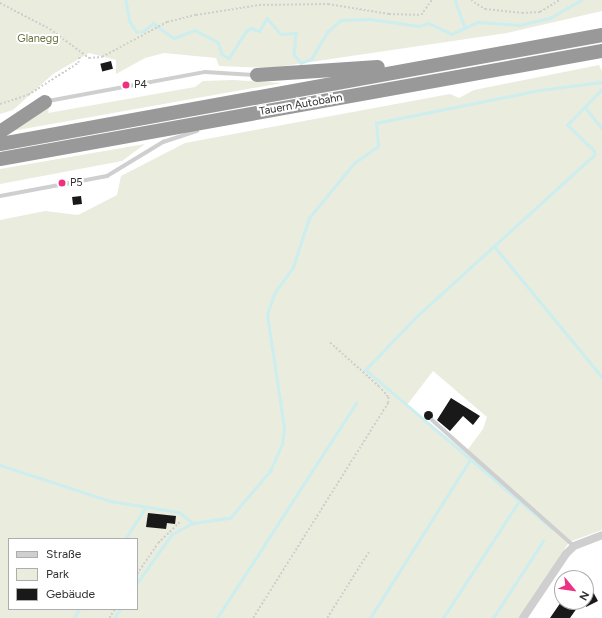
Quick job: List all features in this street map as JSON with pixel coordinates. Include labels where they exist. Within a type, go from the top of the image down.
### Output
[{"type":"highway","name":"Tauern Autobahn","points":[[0,144],[602,35]]},
{"type":"highway","name":"Tauern Autobahn","points":[[0,159],[602,51]]},
{"type":"highway","points":[[257,75],[410,63],[421,68]]},
{"type":"highway","points":[[0,132],[45,102]]},
{"type":"highway","points":[[197,131],[211,121]]},
{"type":"street","points":[[523,618],[574,546],[602,535]]},
{"type":"lane","points":[[45,102],[199,73],[257,75]]},
{"type":"lane","points":[[0,196],[107,176],[163,142],[197,131]]},
{"type":"lane","points":[[432,420],[574,546]]},
{"type":"path","points":[[0,3],[50,29],[80,55],[102,57],[167,22],[204,13],[259,5],[328,4],[389,14],[421,15],[432,0]]},
{"type":"path","points":[[471,0],[485,9],[522,13],[540,12],[559,0]]},
{"type":"path","points":[[0,104],[28,95],[78,63],[80,55]]},
{"type":"path","points":[[254,618],[388,403],[388,398],[379,387],[330,343]]},
{"type":"path","points":[[138,573],[158,543],[181,521]]},
{"type":"path","points":[[327,618],[370,550]]},
{"type":"green space","name":"Glanegg","points":[[0,0],[602,0],[602,11],[507,33],[270,68],[219,66],[216,58],[164,53],[145,58],[116,74],[116,60],[89,53],[53,74],[13,110],[0,114]]},
{"type":"green space","points":[[599,65],[602,71],[602,530],[569,542],[521,618],[0,618],[0,220],[45,211],[78,215],[117,195],[121,176],[185,143],[450,94],[459,98],[474,90]],"holes":[[[433,371],[487,417],[483,429],[466,452],[407,405]]]},
{"type":"green space","points":[[233,80],[282,83],[12,131],[49,107],[48,113],[195,87],[203,81]]},
{"type":"green space","points":[[145,144],[122,161],[0,184],[0,169]]},
{"type":"building","points":[[111,61],[113,69],[102,71],[100,64]]},
{"type":"building","points":[[81,196],[82,204],[73,205],[72,197]]},
{"type":"building","points":[[451,398],[480,416],[473,425],[463,416],[450,431],[437,420]]},
{"type":"building","points":[[428,410],[433,415],[428,420],[423,415]]},
{"type":"building","points":[[148,513],[176,516],[175,524],[167,523],[166,529],[146,527]]},
{"type":"building","points":[[594,594],[598,601],[594,603]]},
{"type":"building","points":[[556,610],[576,610],[570,618],[550,618]]},
{"type":"waterway","points":[[126,0],[130,22],[137,32],[142,32],[153,23],[174,38],[195,30],[218,42],[222,54],[229,58],[245,32],[251,28],[259,31],[267,18],[281,34],[296,33],[294,54],[301,63],[311,59],[327,32],[341,20],[370,19],[419,26],[429,23],[452,34],[478,22],[519,25],[550,18],[581,0]]},
{"type":"waterway","points":[[455,0],[465,28]]},
{"type":"waterway","points":[[138,582],[172,534],[193,523],[230,518],[270,471],[282,444],[284,428],[267,314],[275,292],[293,267],[309,218],[354,163],[378,146],[376,123],[540,90],[602,82]]},
{"type":"waterway","points":[[552,529],[365,370],[416,317],[594,155],[594,151],[567,125],[602,89]]},
{"type":"waterway","points":[[585,107],[602,128]]},
{"type":"waterway","points":[[495,247],[602,377]]},
{"type":"waterway","points":[[217,618],[356,403]]},
{"type":"waterway","points":[[370,618],[471,458]]},
{"type":"waterway","points":[[0,465],[110,501],[179,512],[193,523]]},
{"type":"waterway","points":[[443,618],[519,501]]},
{"type":"waterway","points":[[126,538],[145,508]]},
{"type":"waterway","points":[[493,618],[543,541]]},
{"type":"waterway","points":[[74,618],[78,610]]},
{"type":"waterway","points":[[114,618],[119,610]]},
{"type":"place","name":"P4","points":[[126,85]]},
{"type":"place","name":"P5","points":[[62,183]]}]
